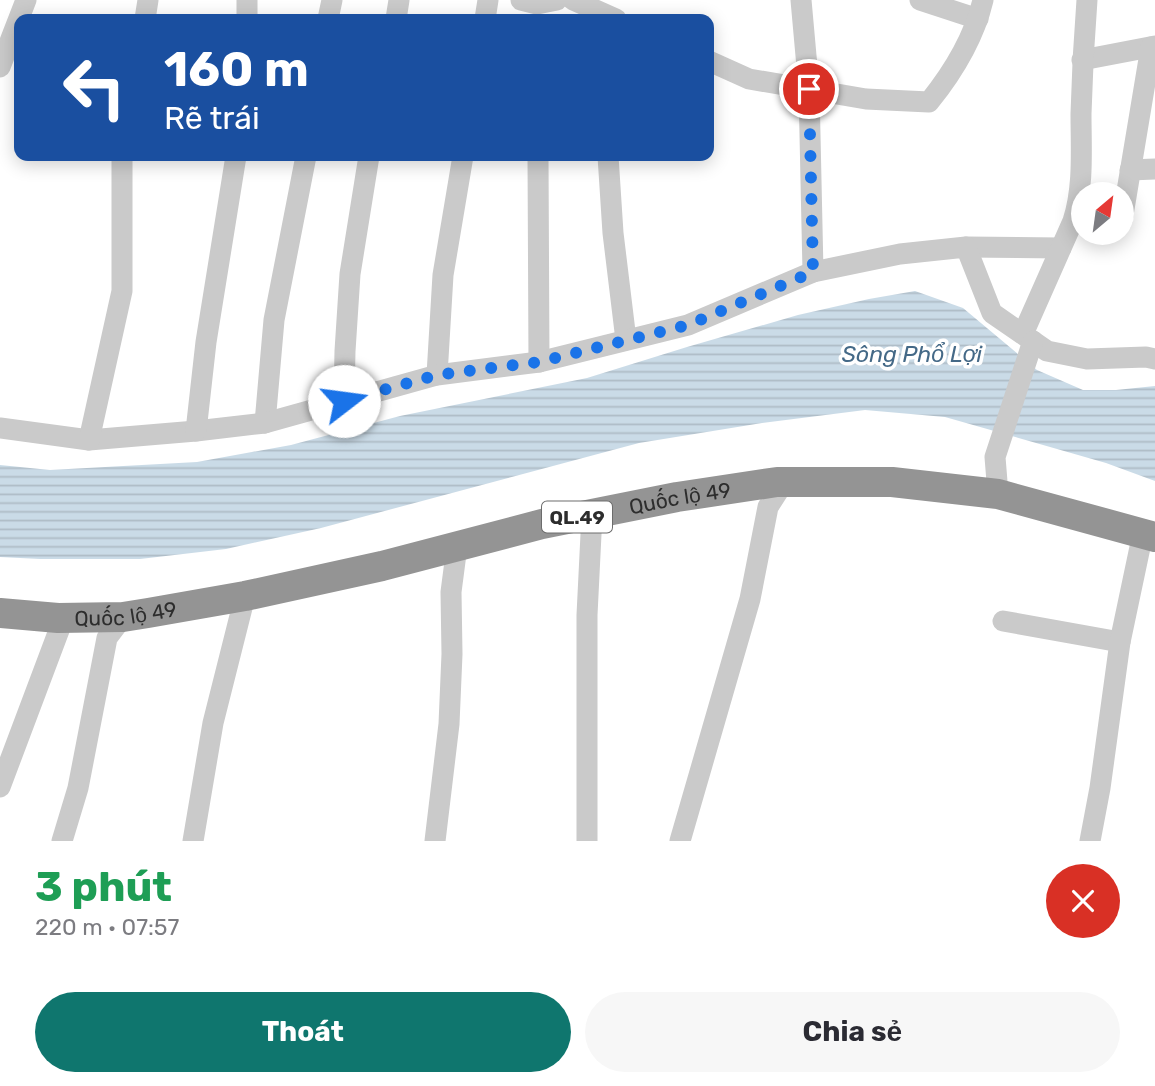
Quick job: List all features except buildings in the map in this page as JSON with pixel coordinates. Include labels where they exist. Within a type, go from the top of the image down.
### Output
[{"type":"highway","name":"Quốc lộ 49","points":[[0,613],[123,617],[245,596],[382,566],[542,524],[677,497],[784,482],[892,482],[998,494],[1149,535]]},
{"type":"street","points":[[573,0],[599,14]]},
{"type":"street","points":[[801,0],[809,89],[813,272]]},
{"type":"street","points":[[714,63],[749,79],[866,99],[929,102],[954,68],[980,10],[920,0]]},
{"type":"street","points":[[998,494],[995,457],[1028,343],[1073,221],[1079,196],[1082,60],[1087,0]]},
{"type":"street","points":[[0,67],[14,32]]},
{"type":"street","points":[[1082,60],[1153,46],[1128,182]]},
{"type":"street","points":[[89,440],[122,291],[122,161]]},
{"type":"street","points":[[196,432],[206,342],[235,161]]},
{"type":"street","points":[[264,422],[274,320],[305,161]]},
{"type":"street","points":[[344,401],[350,274],[368,161]]},
{"type":"street","points":[[437,375],[443,275],[462,161]]},
{"type":"street","points":[[538,161],[539,362]]},
{"type":"street","points":[[608,161],[612,233],[626,340]]},
{"type":"street","points":[[1130,170],[1155,169]]},
{"type":"street","points":[[0,428],[89,440],[196,432],[264,422],[437,375],[539,362],[688,325],[813,272],[900,254],[966,247],[1061,248]]},
{"type":"street","points":[[966,247],[992,313],[1028,343],[1047,351],[1087,359],[1155,359]]},
{"type":"street","points":[[680,841],[750,599],[768,507],[784,482]]},
{"type":"street","points":[[587,841],[587,615],[592,514]]},
{"type":"street","points":[[1090,841],[1120,642],[1149,535]]},
{"type":"street","points":[[435,841],[449,724],[451,592],[457,546]]},
{"type":"street","points":[[193,841],[213,723],[245,596]]},
{"type":"street","points":[[0,786],[64,617]]},
{"type":"street","points":[[62,841],[78,788],[107,638],[123,617]]},
{"type":"street","points":[[1003,621],[1120,642]]},
{"type":"water","name":"Sông Phổ Lợi","points":[[915,291],[963,308],[1037,370],[1083,390],[1155,386],[1155,481],[1106,463],[945,417],[865,410],[639,443],[321,528],[226,549],[140,559],[0,557],[0,465],[50,470],[197,462],[291,445],[400,416],[587,378],[798,315]]},
{"type":"route","points":[[344,401],[437,375],[539,362],[688,325],[813,272],[809,89]]}]
